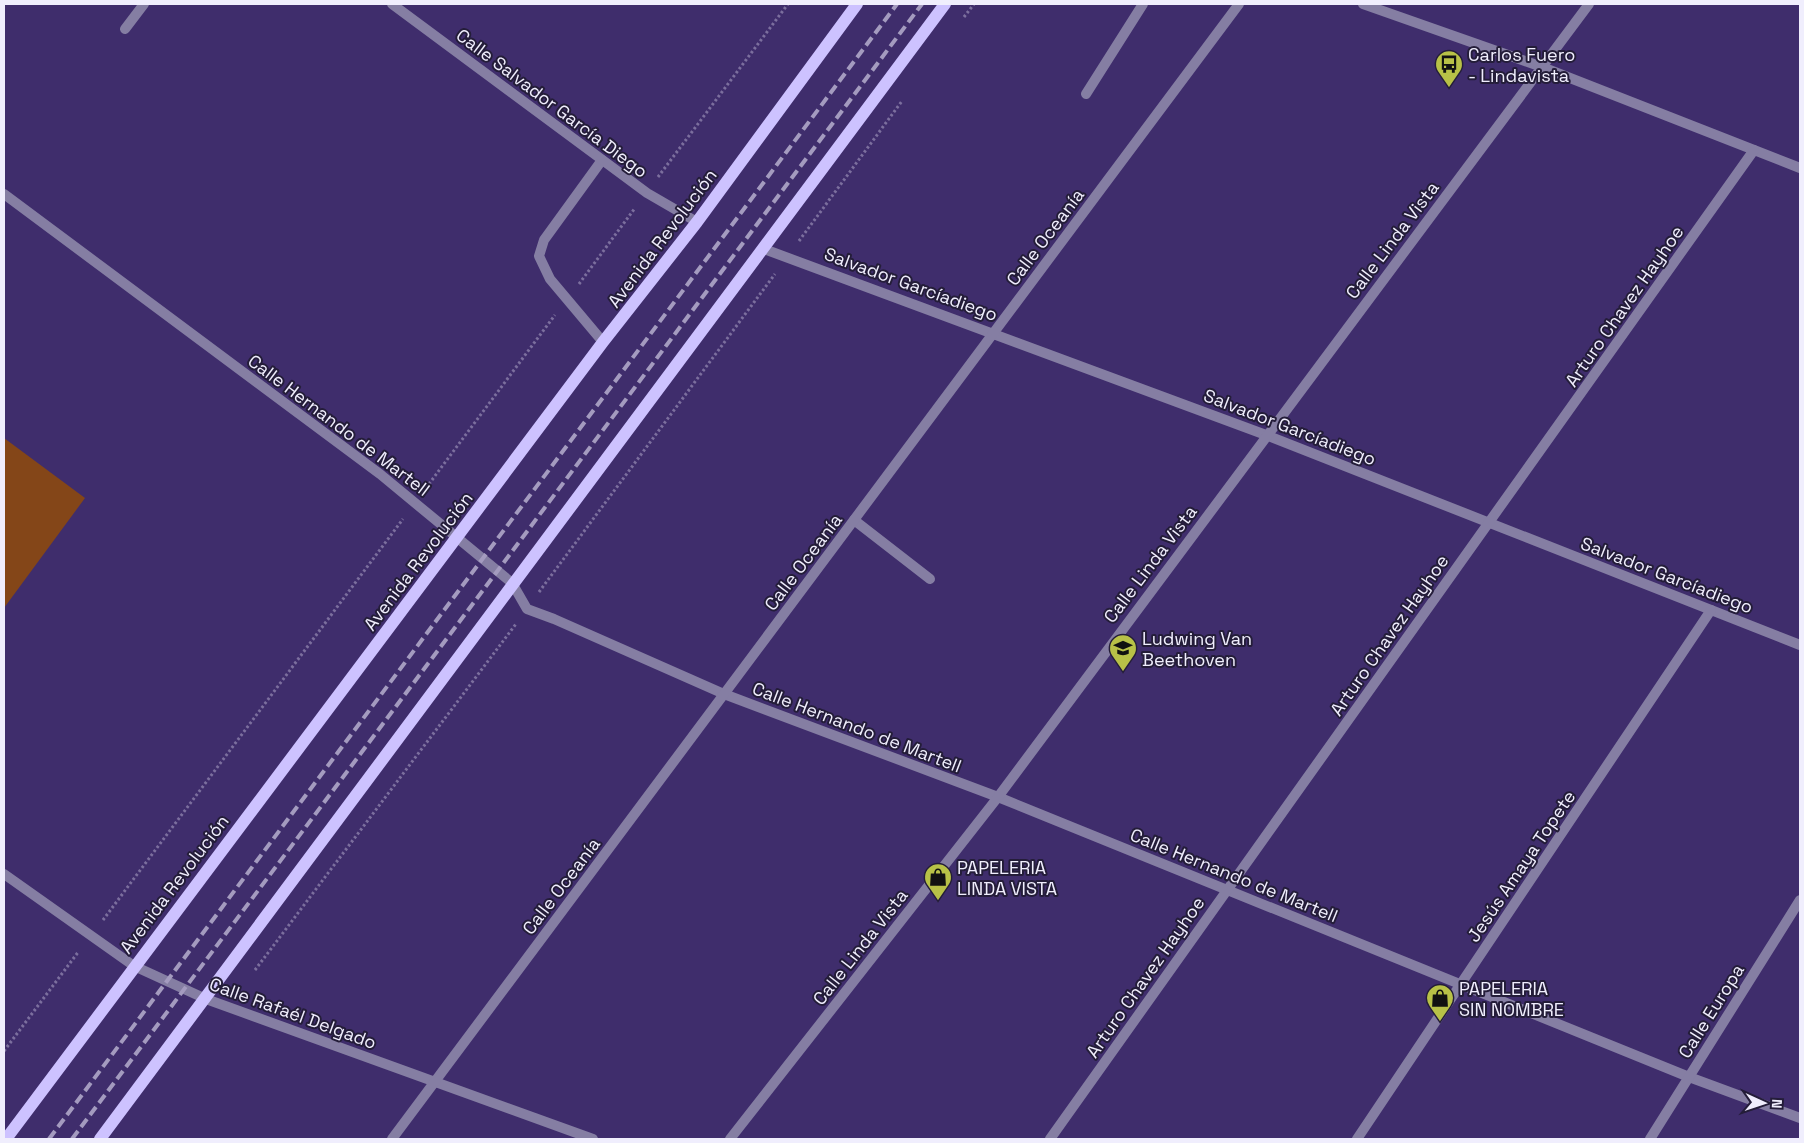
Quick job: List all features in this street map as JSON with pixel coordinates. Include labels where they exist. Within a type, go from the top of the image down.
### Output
[{"type":"main road","name":"Avenida Revolución","points":[[6,1139],[604,342],[697,222],[857,4]]},
{"type":"main road","points":[[100,1139],[206,999],[512,583],[945,4]]},
{"type":"street","points":[[125,29],[144,4]]},
{"type":"street","name":"Calle Salvador García Diego","points":[[392,4],[647,193],[697,222]]},
{"type":"street","points":[[1086,94],[1143,4]]},
{"type":"street","name":"Calle Oceanía","points":[[392,1139],[1239,4]]},
{"type":"street","points":[[1363,4],[1542,67],[1800,168]]},
{"type":"street","name":"Calle Linda Vista","points":[[730,1139],[998,797],[1589,4]]},
{"type":"street","name":"Arturo Chavez Hayhoe","points":[[1050,1139],[1754,150]]},
{"type":"street","points":[[602,160],[544,240],[539,256],[544,268],[567,300],[604,342]]},
{"type":"street","name":"Calle Hernando de Martell","points":[[4,194],[380,474],[512,583],[527,610],[554,619],[724,694],[998,797],[1689,1076],[1800,1118]]},
{"type":"street","name":"Salvador Garcíadiego","points":[[764,248],[994,332],[1266,435],[1800,645]]},
{"type":"street","points":[[854,520],[930,579]]},
{"type":"street","name":"Jesús Amaya Topete","points":[[1357,1139],[1462,985],[1711,610]]},
{"type":"street","name":"Calle Rafaél Delgado","points":[[4,874],[90,937],[134,966],[206,999],[593,1139]]},
{"type":"street","name":"Calle Europa","points":[[1650,1139],[1800,900]]},
{"type":"path","points":[[4,1051],[788,4]]},
{"type":"path","points":[[962,20],[974,4]]},
{"type":"path","points":[[251,976],[527,610],[904,98]]},
{"type":"shaded area","points":[[4,438],[85,498],[4,608]]},
{"type":"railway","points":[[49,1139],[897,4]]},
{"type":"railway","points":[[72,1139],[922,4]]},
{"type":"place","name":"Carlos Fuero - Lindavista","points":[[1449,88]]},
{"type":"place","name":"Ludwing Van Beethoven","points":[[1123,672]]},
{"type":"place","name":"PAPELERIA LINDA VISTA","points":[[938,901]]},
{"type":"place","name":"PAPELERIA SIN NOMBRE","points":[[1440,1022]]}]
